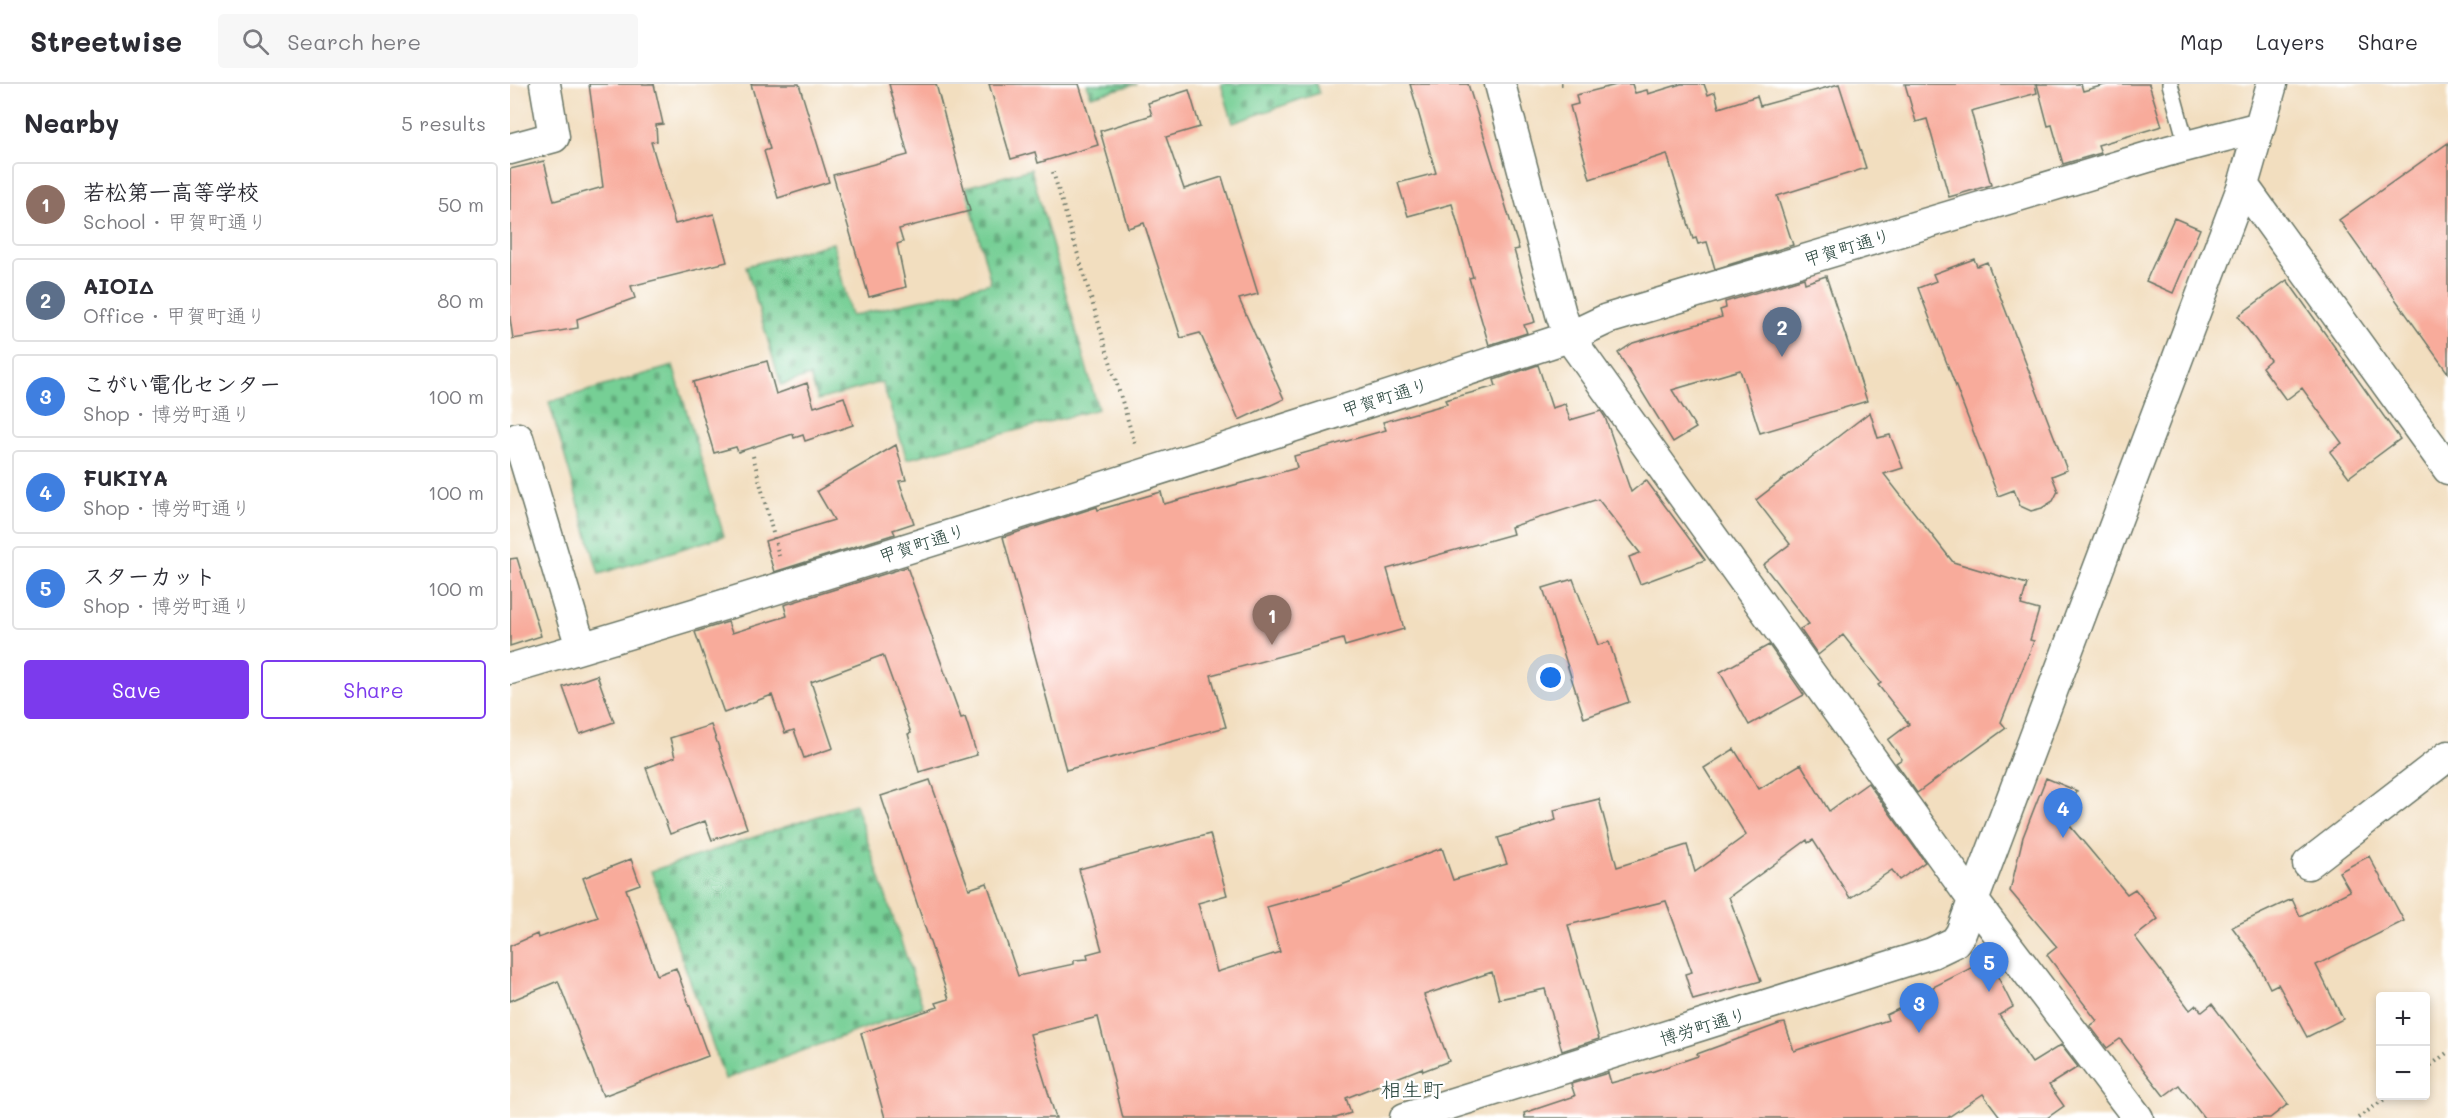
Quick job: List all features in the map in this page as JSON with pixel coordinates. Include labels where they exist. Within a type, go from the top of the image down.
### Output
[{"type":"street","points":[[510,149],[554,137],[545,84]]},
{"type":"street","points":[[1500,84],[1569,337],[1973,900],[2139,1118]]},
{"type":"street","name":"博労町通り","points":[[1407,1118],[1738,1015],[1946,947],[1955,942],[1961,933],[2244,185],[2272,84]]},
{"type":"street","name":"甲賀町通り","points":[[510,669],[789,585],[1146,472],[1569,337],[1607,319],[2187,146],[2260,127]]},
{"type":"street","points":[[2244,185],[2448,469]]},
{"type":"street","points":[[518,438],[576,631],[583,647]]},
{"type":"street","points":[[2308,864],[2448,756]]},
{"type":"lane","points":[[2170,84],[2187,146]]},
{"type":"path","points":[[1053,172],[1138,454],[1146,472]]},
{"type":"path","points":[[753,456],[782,570],[789,585]]},
{"type":"path","points":[[2430,1066],[2448,1052]]},
{"type":"path","points":[[2358,1118],[2382,1100]]},
{"type":"green space","points":[[1087,84],[1137,84],[1091,96]]},
{"type":"green space","points":[[1221,84],[1316,84],[1319,93],[1233,123]]},
{"type":"green space","points":[[1031,169],[1098,409],[907,459],[882,382],[818,400],[810,376],[781,385],[746,266],[833,243],[851,316],[991,283],[966,187]]},
{"type":"green space","points":[[673,366],[724,536],[599,574],[549,402]]},
{"type":"green space","points":[[855,804],[923,1007],[725,1079],[651,871]]},
{"type":"building","points":[[589,84],[654,84],[663,124],[656,125],[657,141],[651,142],[675,224],[714,214],[727,262],[631,286],[635,298],[577,319],[578,328],[513,339],[510,318],[510,169],[544,161],[554,201],[603,187]]},
{"type":"building","points":[[751,84],[799,84],[829,182],[778,198],[764,151],[770,149]]},
{"type":"building","points":[[889,84],[936,84],[970,211],[899,229],[903,242],[897,244],[906,287],[869,297],[833,175],[908,155]]},
{"type":"building","points":[[989,84],[1079,84],[1098,145],[1038,163],[1035,152],[1011,159]]},
{"type":"building","points":[[1410,84],[1468,84],[1519,249],[1514,250],[1535,322],[1524,325],[1527,333],[1489,345],[1469,278],[1473,277],[1452,204],[1408,216],[1398,183],[1436,173]]},
{"type":"building","points":[[1620,84],[1632,84],[1635,93],[1647,90],[1648,94],[1681,84],[1704,84],[1708,95],[1715,92],[1719,108],[1757,96],[1760,106],[1839,84],[1866,168],[1777,196],[1793,245],[1715,269],[1707,242],[1698,244],[1696,238],[1693,239],[1667,154],[1590,179],[1570,106],[1578,104],[1576,95]]},
{"type":"building","points":[[1905,84],[2035,84],[2037,93],[1971,111],[1991,185],[1949,197],[1927,119],[1916,122]]},
{"type":"building","points":[[2037,84],[2081,84],[2083,91],[2108,84],[2149,84],[2162,126],[2098,145],[2101,153],[2063,164],[2052,125],[2048,126]]},
{"type":"building","points":[[1189,90],[1200,127],[1166,137],[1184,189],[1222,177],[1258,294],[1239,299],[1284,399],[1239,420],[1200,333],[1181,338],[1144,223],[1128,228],[1100,131],[1152,115],[1148,103]]},
{"type":"building","points":[[2448,143],[2448,373],[2339,220]]},
{"type":"building","points":[[2174,218],[2200,229],[2173,293],[2146,281]]},
{"type":"building","points":[[1974,259],[1977,266],[1987,262],[2067,470],[2052,476],[2058,491],[2053,501],[2042,508],[2031,511],[2020,506],[2014,490],[1998,496],[1918,288],[1936,281],[1933,274]]},
{"type":"building","points":[[1826,276],[1867,401],[1760,433],[1740,370],[1672,390],[1696,428],[1673,442],[1618,353],[1633,343],[1722,317],[1720,310],[1726,308],[1725,302],[1804,278],[1805,283]]},
{"type":"building","points":[[2287,280],[2400,439],[2349,477],[2330,452],[2342,443],[2302,388],[2286,400],[2262,367],[2270,360],[2238,316]]},
{"type":"building","points":[[767,361],[776,394],[807,383],[814,407],[844,397],[853,425],[805,441],[803,435],[794,438],[793,434],[738,452],[736,447],[714,453],[693,382]]},
{"type":"building","points":[[1538,365],[1552,408],[1565,404],[1570,420],[1601,411],[1631,492],[1646,480],[1705,560],[1640,584],[1629,557],[1640,553],[1598,499],[1511,527],[1513,534],[1387,569],[1404,629],[1345,646],[1343,639],[1211,675],[1226,727],[1066,770],[1003,537],[1097,507],[1098,510],[1161,492],[1164,504],[1297,468],[1294,456],[1386,430],[1383,422],[1447,404],[1445,400],[1496,386],[1494,380]]},
{"type":"building","points":[[1870,412],[1878,438],[1890,435],[1903,468],[1884,474],[1953,562],[2027,584],[2021,605],[2039,610],[2030,640],[2034,641],[2001,722],[2006,728],[1917,793],[1896,763],[1902,759],[1888,740],[1909,724],[1878,685],[1881,683],[1843,635],[1818,655],[1800,629],[1809,624],[1763,565],[1790,544],[1756,500]]},
{"type":"building","points":[[896,445],[906,480],[899,481],[914,523],[893,530],[895,534],[774,572],[765,541],[834,520],[817,491]]},
{"type":"building","points":[[517,558],[541,636],[510,646],[510,559]]},
{"type":"building","points":[[907,567],[961,718],[965,717],[977,755],[919,772],[908,734],[911,733],[883,655],[811,682],[833,748],[804,758],[794,730],[785,733],[772,695],[724,713],[695,632],[728,622],[732,633],[787,616],[784,605]]},
{"type":"building","points":[[1573,579],[1598,645],[1609,642],[1629,702],[1584,718],[1543,588]]},
{"type":"building","points":[[1769,645],[1804,695],[1749,725],[1720,672]]},
{"type":"building","points":[[597,675],[614,722],[580,734],[563,687]]},
{"type":"building","points":[[711,725],[747,828],[712,840],[705,821],[670,834],[646,768],[675,757],[670,738]]},
{"type":"building","points":[[1734,749],[1759,789],[1801,764],[1829,811],[1868,783],[1925,862],[1899,880],[1892,870],[1850,898],[1813,840],[1808,843],[1807,840],[1729,897],[1761,981],[1693,1000],[1685,974],[1692,972],[1666,901],[1568,925],[1599,1039],[1562,1051],[1545,989],[1499,999],[1492,972],[1424,995],[1449,1061],[1423,1071],[1422,1068],[1346,1098],[1351,1113],[1336,1118],[1123,1118],[1098,1017],[1030,1034],[1056,1118],[885,1118],[861,1033],[938,1007],[936,1003],[949,999],[881,796],[930,780],[969,889],[987,883],[1018,976],[1074,964],[1074,960],[1088,959],[1087,954],[1102,950],[1079,869],[1210,834],[1227,895],[1198,903],[1217,972],[1280,952],[1267,907],[1328,890],[1442,848],[1453,880],[1507,864],[1498,838],[1556,820],[1554,810],[1599,799],[1617,867],[1687,845],[1695,872],[1746,835],[1704,768]]},
{"type":"building","points":[[2046,778],[2077,791],[2065,820],[2127,894],[2135,889],[2158,919],[2135,937],[2190,1010],[2196,1005],[2202,1012],[2212,1004],[2288,1104],[2270,1118],[2204,1118],[2179,1085],[2164,1096],[2120,1039],[2107,1048],[2090,1026],[2097,1021],[2047,955],[2057,947],[2010,891],[2023,837]]},
{"type":"building","points":[[2369,856],[2404,921],[2316,965],[2343,1019],[2307,1037],[2278,984],[2270,988],[2255,958],[2232,927],[2292,899],[2300,916],[2350,891],[2339,872]]},
{"type":"building","points":[[631,859],[640,884],[626,889],[657,975],[676,968],[708,1056],[603,1096],[558,981],[510,1001],[510,946],[537,934],[538,938],[598,917],[583,878]]},
{"type":"building","points":[[1989,959],[2013,1007],[1999,1015],[2032,1063],[2061,1045],[2078,1067],[2049,1085],[2064,1106],[2047,1118],[2001,1118],[1983,1094],[1947,1118],[1525,1118],[1524,1113],[1575,1096],[1571,1084],[1608,1073],[1611,1083],[1654,1071],[1779,1024],[1785,1023],[1794,1051],[1888,1020],[1886,1015],[1935,992],[1933,987]]},
{"type":"place","name":"AIOIΔ","points":[[1782,357]]},
{"type":"place","name":"若松第一高等学校","points":[[1272,645]]},
{"type":"place","name":"FUKIYA","points":[[2063,838]]},
{"type":"place","name":"スターカット","points":[[1989,992]]},
{"type":"place","name":"こがい電化センター","points":[[1919,1033]]},
{"type":"district","name":"相生町","points":[[1412,1088]]}]
